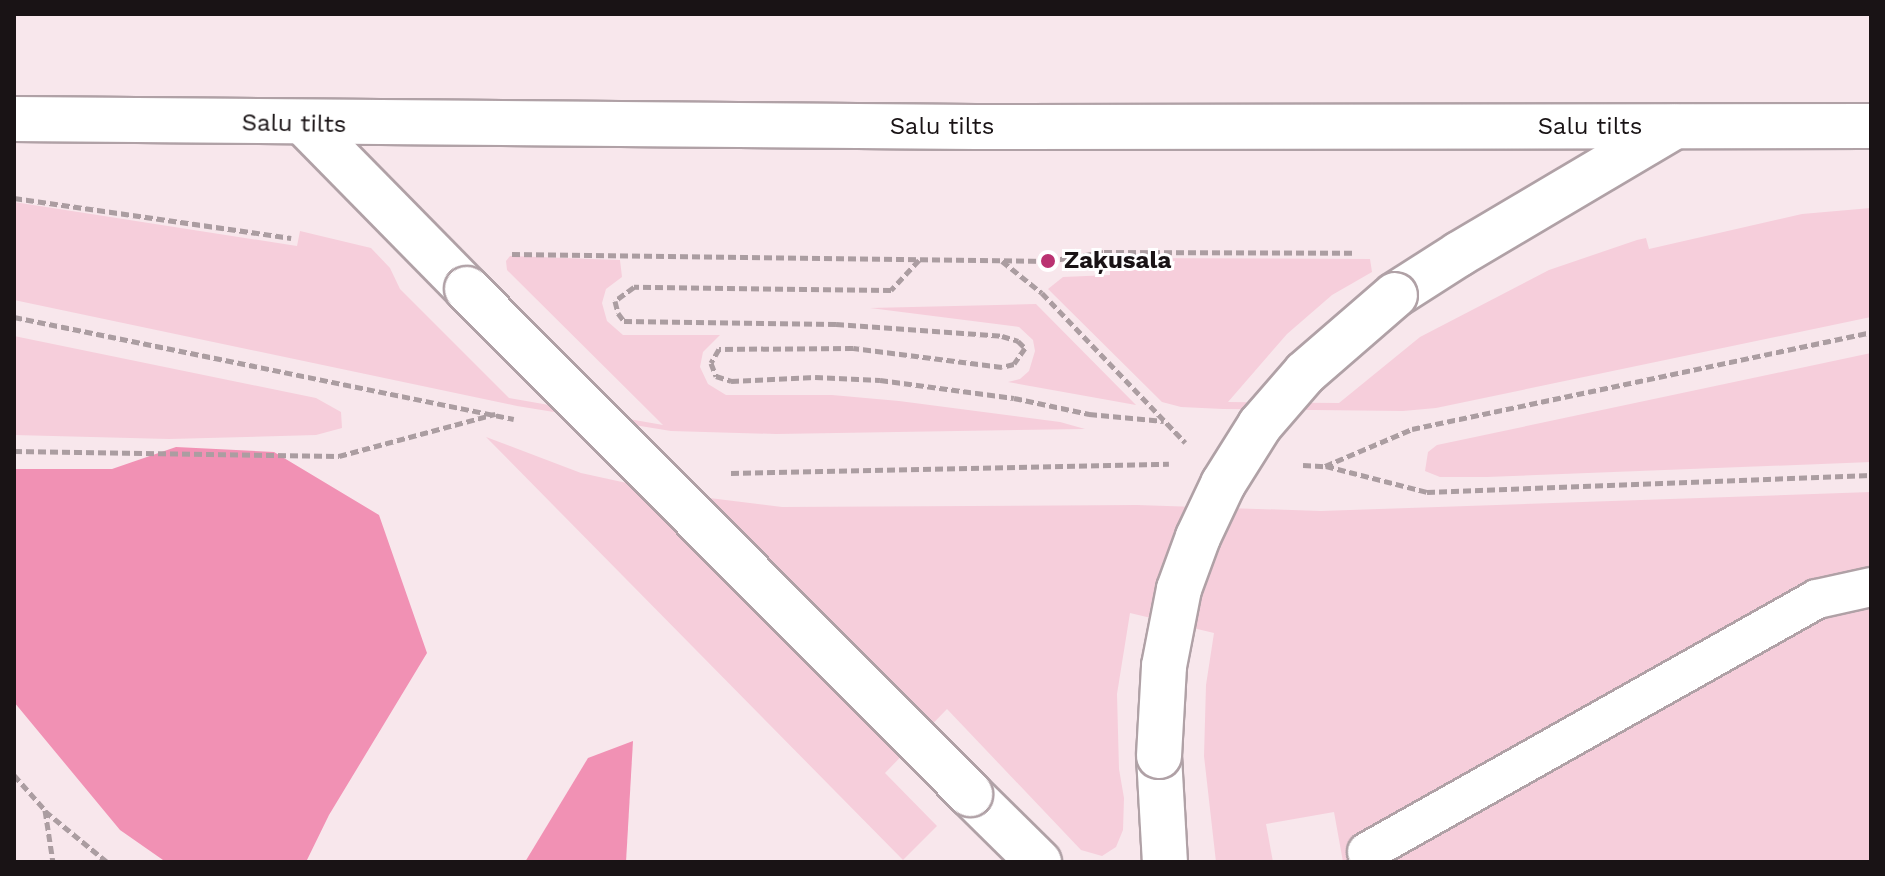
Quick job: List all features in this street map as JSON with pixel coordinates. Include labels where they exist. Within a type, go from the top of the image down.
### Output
[{"type":"highway","name":"Salu tilts","points":[[14,119],[305,124],[1871,126]]},
{"type":"highway","points":[[305,124],[1039,862]]},
{"type":"highway","points":[[1165,862],[1159,756],[1164,666],[1179,589],[1198,537],[1223,484],[1260,425],[1305,373],[1395,295],[1676,126]]},
{"type":"lane","points":[[1367,852],[1817,599],[1871,587]]},
{"type":"path","points":[[14,198],[291,238]]},
{"type":"path","points":[[511,254],[1048,261],[1104,252],[1360,253]]},
{"type":"path","points":[[919,260],[891,290],[634,287],[615,301],[624,321],[836,324],[1002,336],[1018,341],[1025,348],[1014,364],[1002,367],[853,348],[719,349],[711,363],[716,376],[731,381],[815,377],[880,380],[1014,398],[1089,414],[1164,421]]},
{"type":"path","points":[[1002,260],[1042,293],[1195,452]]},
{"type":"path","points":[[14,317],[498,413],[528,423]]},
{"type":"path","points":[[1325,466],[1412,429],[1871,332]]},
{"type":"path","points":[[14,451],[339,456],[498,413]]},
{"type":"path","points":[[726,473],[1173,464]]},
{"type":"path","points":[[1295,465],[1325,466],[1427,492],[1871,475]]},
{"type":"path","points":[[14,775],[45,810],[107,862]]},
{"type":"path","points":[[45,810],[53,862]]},
{"type":"shaded area","points":[[14,202],[297,246],[300,231],[371,248],[390,268],[400,289],[509,398],[663,425],[507,270],[506,261],[510,256],[620,260],[622,277],[606,289],[602,303],[607,321],[623,335],[720,335],[703,352],[700,367],[708,384],[726,395],[832,395],[899,401],[1060,422],[1085,429],[776,434],[671,431],[517,406],[14,300]]},
{"type":"shaded area","points":[[1871,208],[1871,317],[1436,408],[1403,411],[1223,409],[1181,407],[1162,402],[1048,289],[1063,277],[1110,275],[1110,258],[1370,259],[1372,272],[1332,295],[1287,334],[1228,402],[1339,403],[1420,337],[1549,270],[1646,238],[1649,249],[1802,214]]},
{"type":"shaded area","points":[[1036,304],[1136,405],[1008,382],[1020,379],[1029,371],[1035,351],[1033,340],[1019,327],[870,308]]},
{"type":"shaded area","points":[[14,336],[316,398],[341,412],[342,428],[316,435],[169,439],[14,435]]},
{"type":"shaded area","points":[[1871,353],[1871,462],[1487,477],[1440,477],[1425,471],[1428,452],[1437,445]]},
{"type":"shaded area","points":[[486,437],[581,473],[677,494],[782,507],[1137,505],[1321,511],[1871,492],[1871,570],[1822,615],[1871,603],[1871,862],[1343,862],[1334,812],[1266,824],[1273,862],[1216,862],[1204,756],[1206,685],[1214,633],[1130,613],[1117,694],[1119,769],[1124,798],[1123,830],[1116,847],[1102,856],[1081,850],[947,709],[885,773],[937,826],[903,860]]},
{"type":"shaded area","points":[[176,447],[274,452],[379,515],[427,653],[329,815],[306,862],[163,860],[120,830],[14,702],[14,469],[112,469]]},
{"type":"shaded area","points":[[633,741],[626,862],[525,862],[588,758]]},
{"type":"place","name":"Zaķusala","points":[[1048,261]]}]
